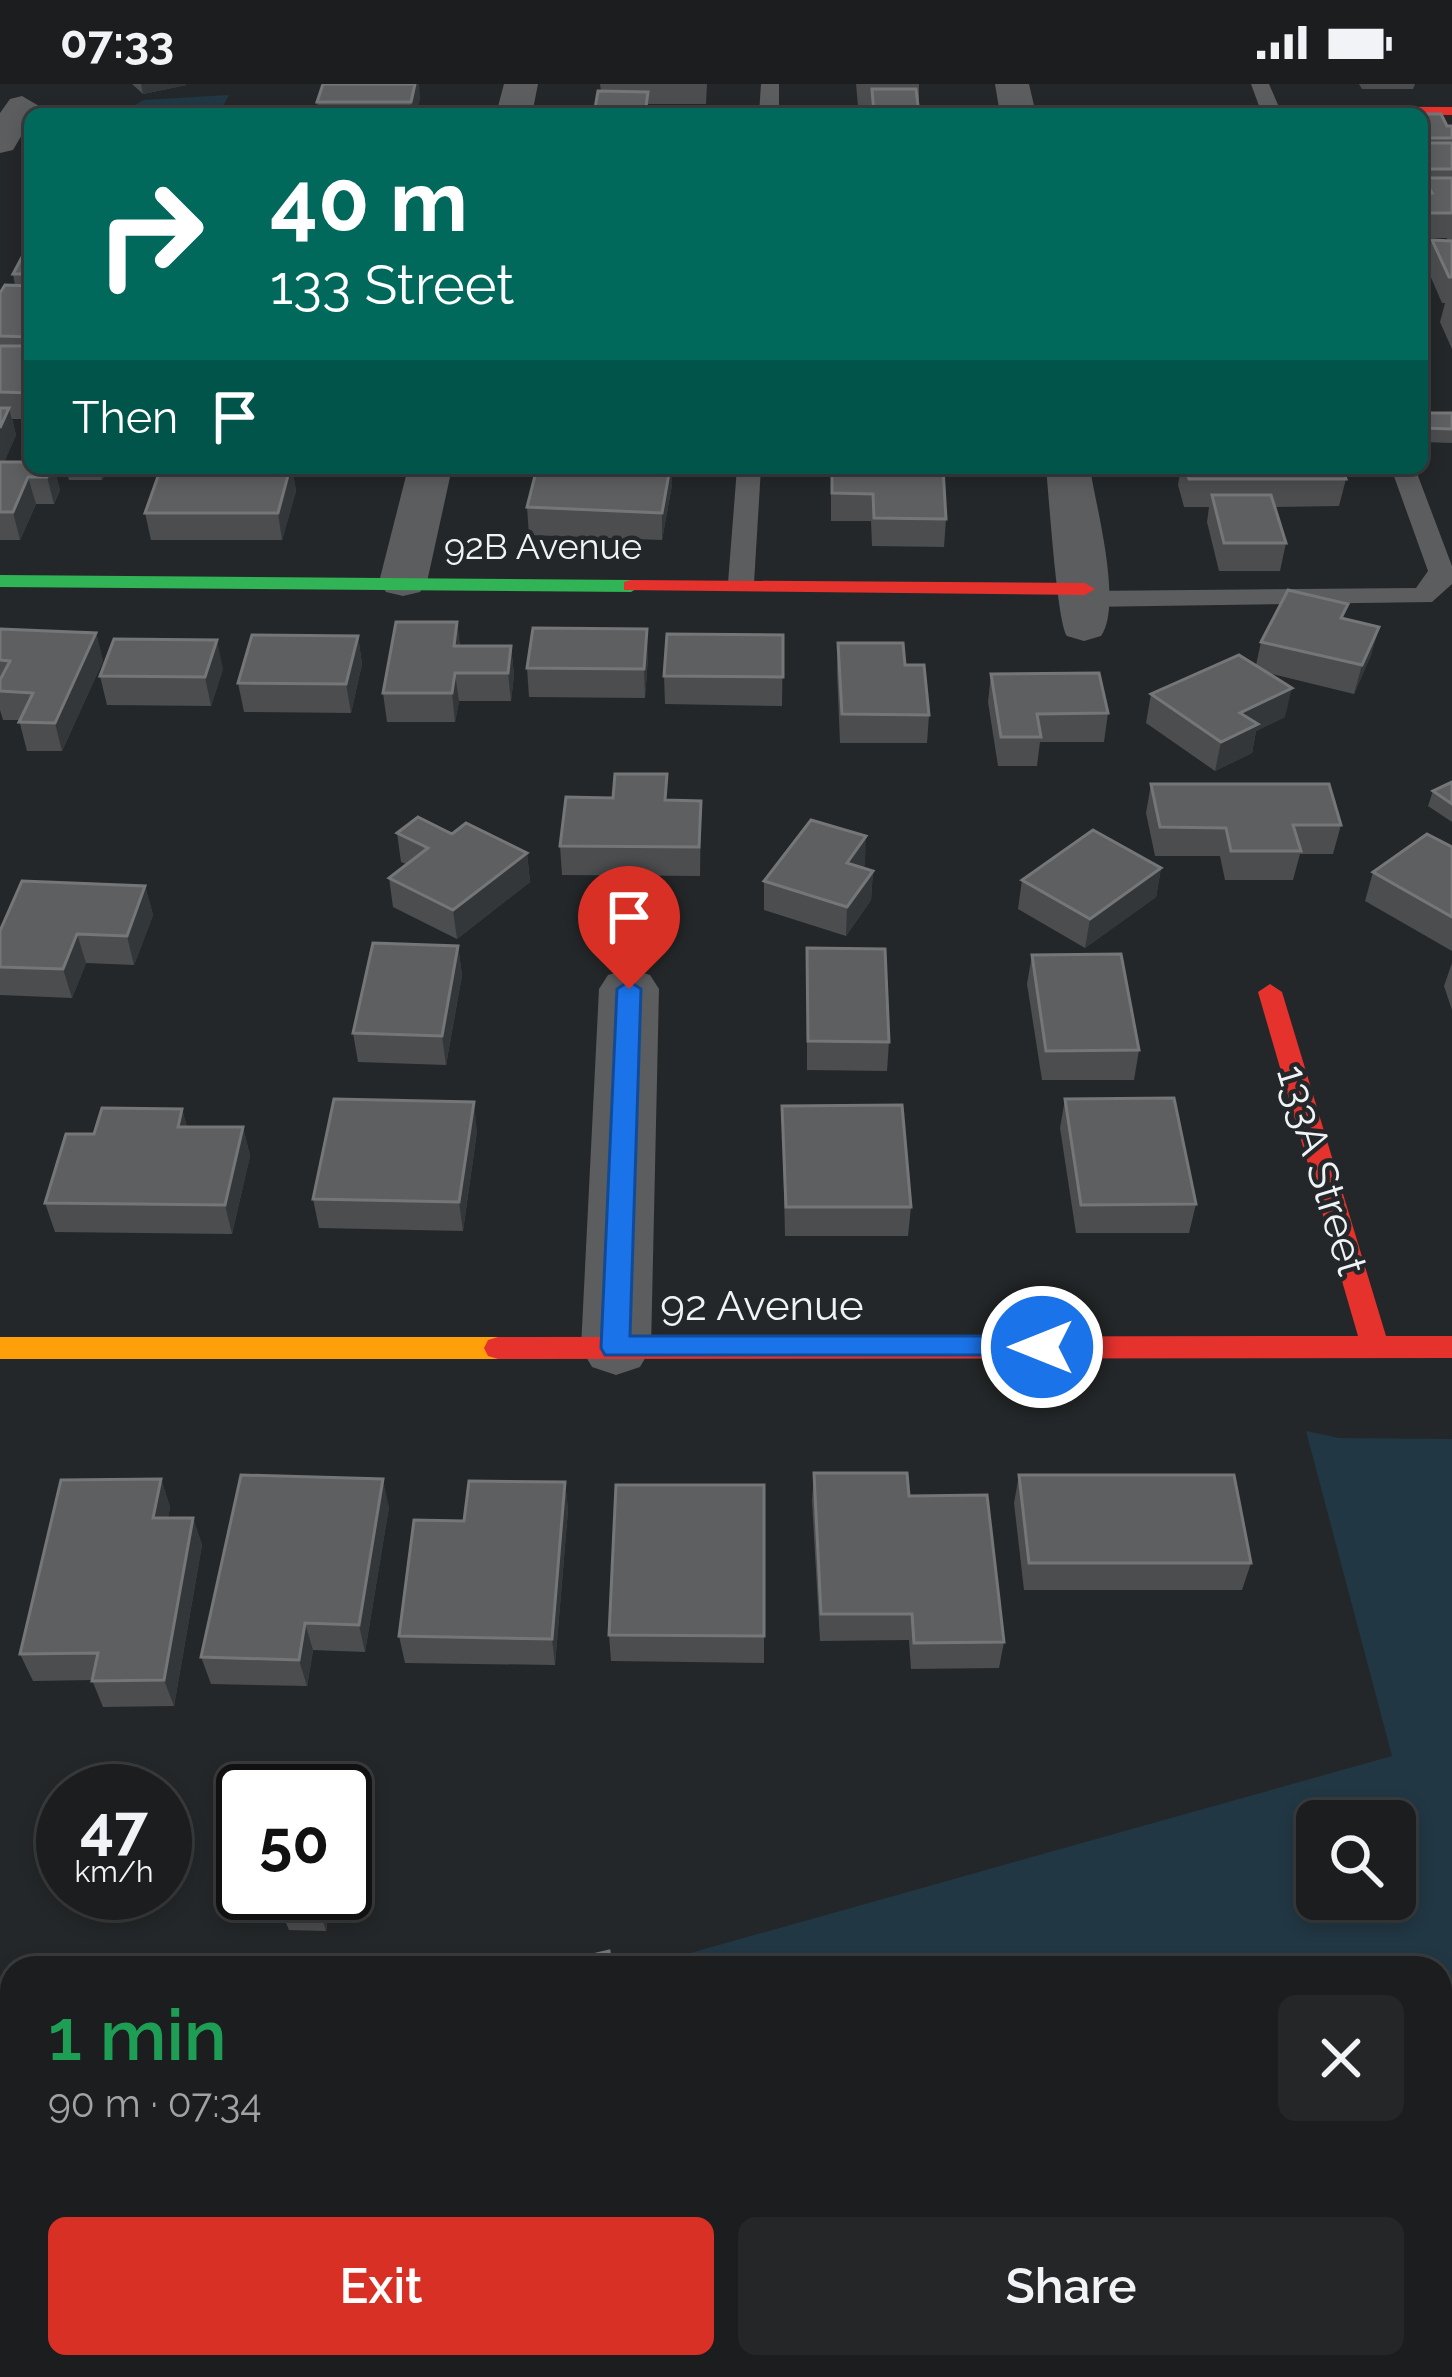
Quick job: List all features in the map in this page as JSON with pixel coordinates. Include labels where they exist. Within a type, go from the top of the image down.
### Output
[{"type":"street","points":[[0,142],[11,103]]},
{"type":"street","points":[[1016,103],[1383,108]]},
{"type":"street","points":[[404,582],[429,474]]},
{"type":"street","points":[[1069,474],[1085,605]]},
{"type":"street","name":"92B Avenue","points":[[0,581],[741,584],[1085,605]]},
{"type":"street","points":[[616,1348],[629,989]]},
{"type":"street","name":"133A Street","points":[[1270,992],[1375,1347]]},
{"type":"street","name":"92 Avenue","points":[[0,1348],[1452,1347]]},
{"type":"lane","points":[[741,584],[749,474]]},
{"type":"lane","points":[[1085,605],[1423,596],[1440,582],[1441,571],[1405,474]]},
{"type":"shaded area","points":[[229,95],[222,108],[131,108],[143,100]]},
{"type":"shaded area","points":[[1306,1431],[1339,1438],[1452,1439],[1452,1956],[680,1956],[1392,1756]]},
{"type":"building","points":[[323,84],[415,84],[411,102],[317,102]]},
{"type":"building","points":[[872,89],[916,89],[918,108],[874,108]]},
{"type":"building","points":[[598,91],[648,92],[646,108],[595,108]]},
{"type":"building","points":[[1428,114],[1441,114],[1447,126],[1452,126],[1452,138],[1428,138]]},
{"type":"building","points":[[1428,143],[1452,143],[1452,169],[1428,169]]},
{"type":"building","points":[[1428,178],[1452,178],[1452,213],[1428,213],[1428,193],[1432,193]]},
{"type":"building","points":[[1432,240],[1452,241],[1452,277],[1449,277]]},
{"type":"building","points":[[24,253],[24,274],[13,274]]},
{"type":"building","points":[[5,285],[24,286],[24,337],[0,336],[0,293]]},
{"type":"building","points":[[0,346],[24,346],[24,393],[0,392]]},
{"type":"building","points":[[1428,413],[1452,413],[1452,429],[1428,428]]},
{"type":"building","points":[[0,462],[24,462],[24,474],[48,474],[28,477],[13,512],[0,512]]},
{"type":"building","points":[[159,474],[288,474],[278,513],[145,513]]},
{"type":"building","points":[[535,474],[669,474],[662,513],[527,507]]},
{"type":"building","points":[[832,474],[943,474],[946,519],[874,518],[873,494],[832,493]]},
{"type":"building","points":[[1188,474],[1344,474],[1346,479],[1189,479]]},
{"type":"building","points":[[1212,495],[1271,495],[1286,543],[1224,543]]},
{"type":"building","points":[[1288,590],[1348,604],[1341,618],[1379,627],[1362,665],[1261,642]]},
{"type":"building","points":[[396,622],[457,622],[454,646],[511,646],[508,673],[455,673],[452,693],[383,693]]},
{"type":"building","points":[[533,628],[647,629],[644,669],[527,668]]},
{"type":"building","points":[[0,629],[96,633],[55,723],[19,722],[33,693],[0,691],[10,661],[0,660]]},
{"type":"building","points":[[667,634],[783,635],[783,677],[664,676]]},
{"type":"building","points":[[252,635],[358,636],[346,684],[238,683]]},
{"type":"building","points":[[114,639],[217,640],[205,677],[100,676]]},
{"type":"building","points":[[838,643],[903,643],[905,665],[924,665],[929,715],[842,714]]},
{"type":"building","points":[[1239,655],[1292,688],[1240,713],[1258,724],[1221,742],[1151,694]]},
{"type":"building","points":[[1099,673],[1108,713],[1037,714],[1041,737],[1001,737],[991,674]]},
{"type":"building","points":[[615,774],[667,774],[665,800],[701,801],[699,847],[560,846],[566,797],[613,798]]},
{"type":"building","points":[[1452,782],[1452,804],[1433,791]]},
{"type":"building","points":[[1151,784],[1329,784],[1341,825],[1293,825],[1301,851],[1231,851],[1226,828],[1160,827]]},
{"type":"building","points":[[418,817],[452,834],[466,823],[527,853],[453,910],[389,878],[428,848],[397,833]]},
{"type":"building","points":[[811,820],[866,836],[847,863],[873,871],[847,907],[764,881]]},
{"type":"building","points":[[1093,830],[1161,868],[1090,919],[1022,880]]},
{"type":"building","points":[[1427,834],[1452,847],[1452,917],[1373,872]]},
{"type":"building","points":[[22,881],[145,886],[127,936],[77,934],[63,969],[0,967],[0,931]]},
{"type":"building","points":[[373,943],[458,946],[442,1036],[353,1033]]},
{"type":"building","points":[[807,948],[885,949],[889,1042],[808,1041]]},
{"type":"building","points":[[1121,954],[1139,1050],[1046,1051],[1032,955]]},
{"type":"building","points":[[1174,1098],[1196,1204],[1081,1205],[1065,1099]]},
{"type":"building","points":[[334,1099],[474,1102],[459,1202],[313,1199]]},
{"type":"building","points":[[902,1105],[911,1207],[786,1207],[782,1106]]},
{"type":"building","points":[[102,1108],[182,1109],[178,1127],[243,1127],[225,1205],[45,1203],[66,1134],[94,1134]]},
{"type":"building","points":[[814,1473],[907,1473],[909,1496],[987,1495],[1004,1642],[914,1643],[912,1614],[821,1614]]},
{"type":"building","points":[[241,1475],[383,1479],[359,1625],[305,1623],[299,1660],[201,1657]]},
{"type":"building","points":[[1019,1475],[1234,1475],[1251,1563],[1029,1563]]},
{"type":"building","points":[[161,1479],[153,1518],[193,1518],[164,1680],[92,1681],[98,1653],[20,1654],[61,1480]]},
{"type":"building","points":[[469,1481],[565,1482],[552,1639],[399,1636],[414,1520],[464,1521]]},
{"type":"building","points":[[616,1485],[764,1485],[764,1636],[609,1635]]},
{"type":"traffic: fast","points":[[0,581],[631,586]]},
{"type":"traffic: slow","points":[[0,1348],[498,1348]]},
{"type":"traffic: jam","points":[[1428,111],[1452,111]]},
{"type":"traffic: jam","points":[[631,586],[1085,589]]},
{"type":"traffic: jam","points":[[1270,992],[1375,1347]]},
{"type":"traffic: jam","points":[[498,1348],[1452,1347]]},
{"type":"route","points":[[629,989],[616,1348],[1042,1347]]}]
